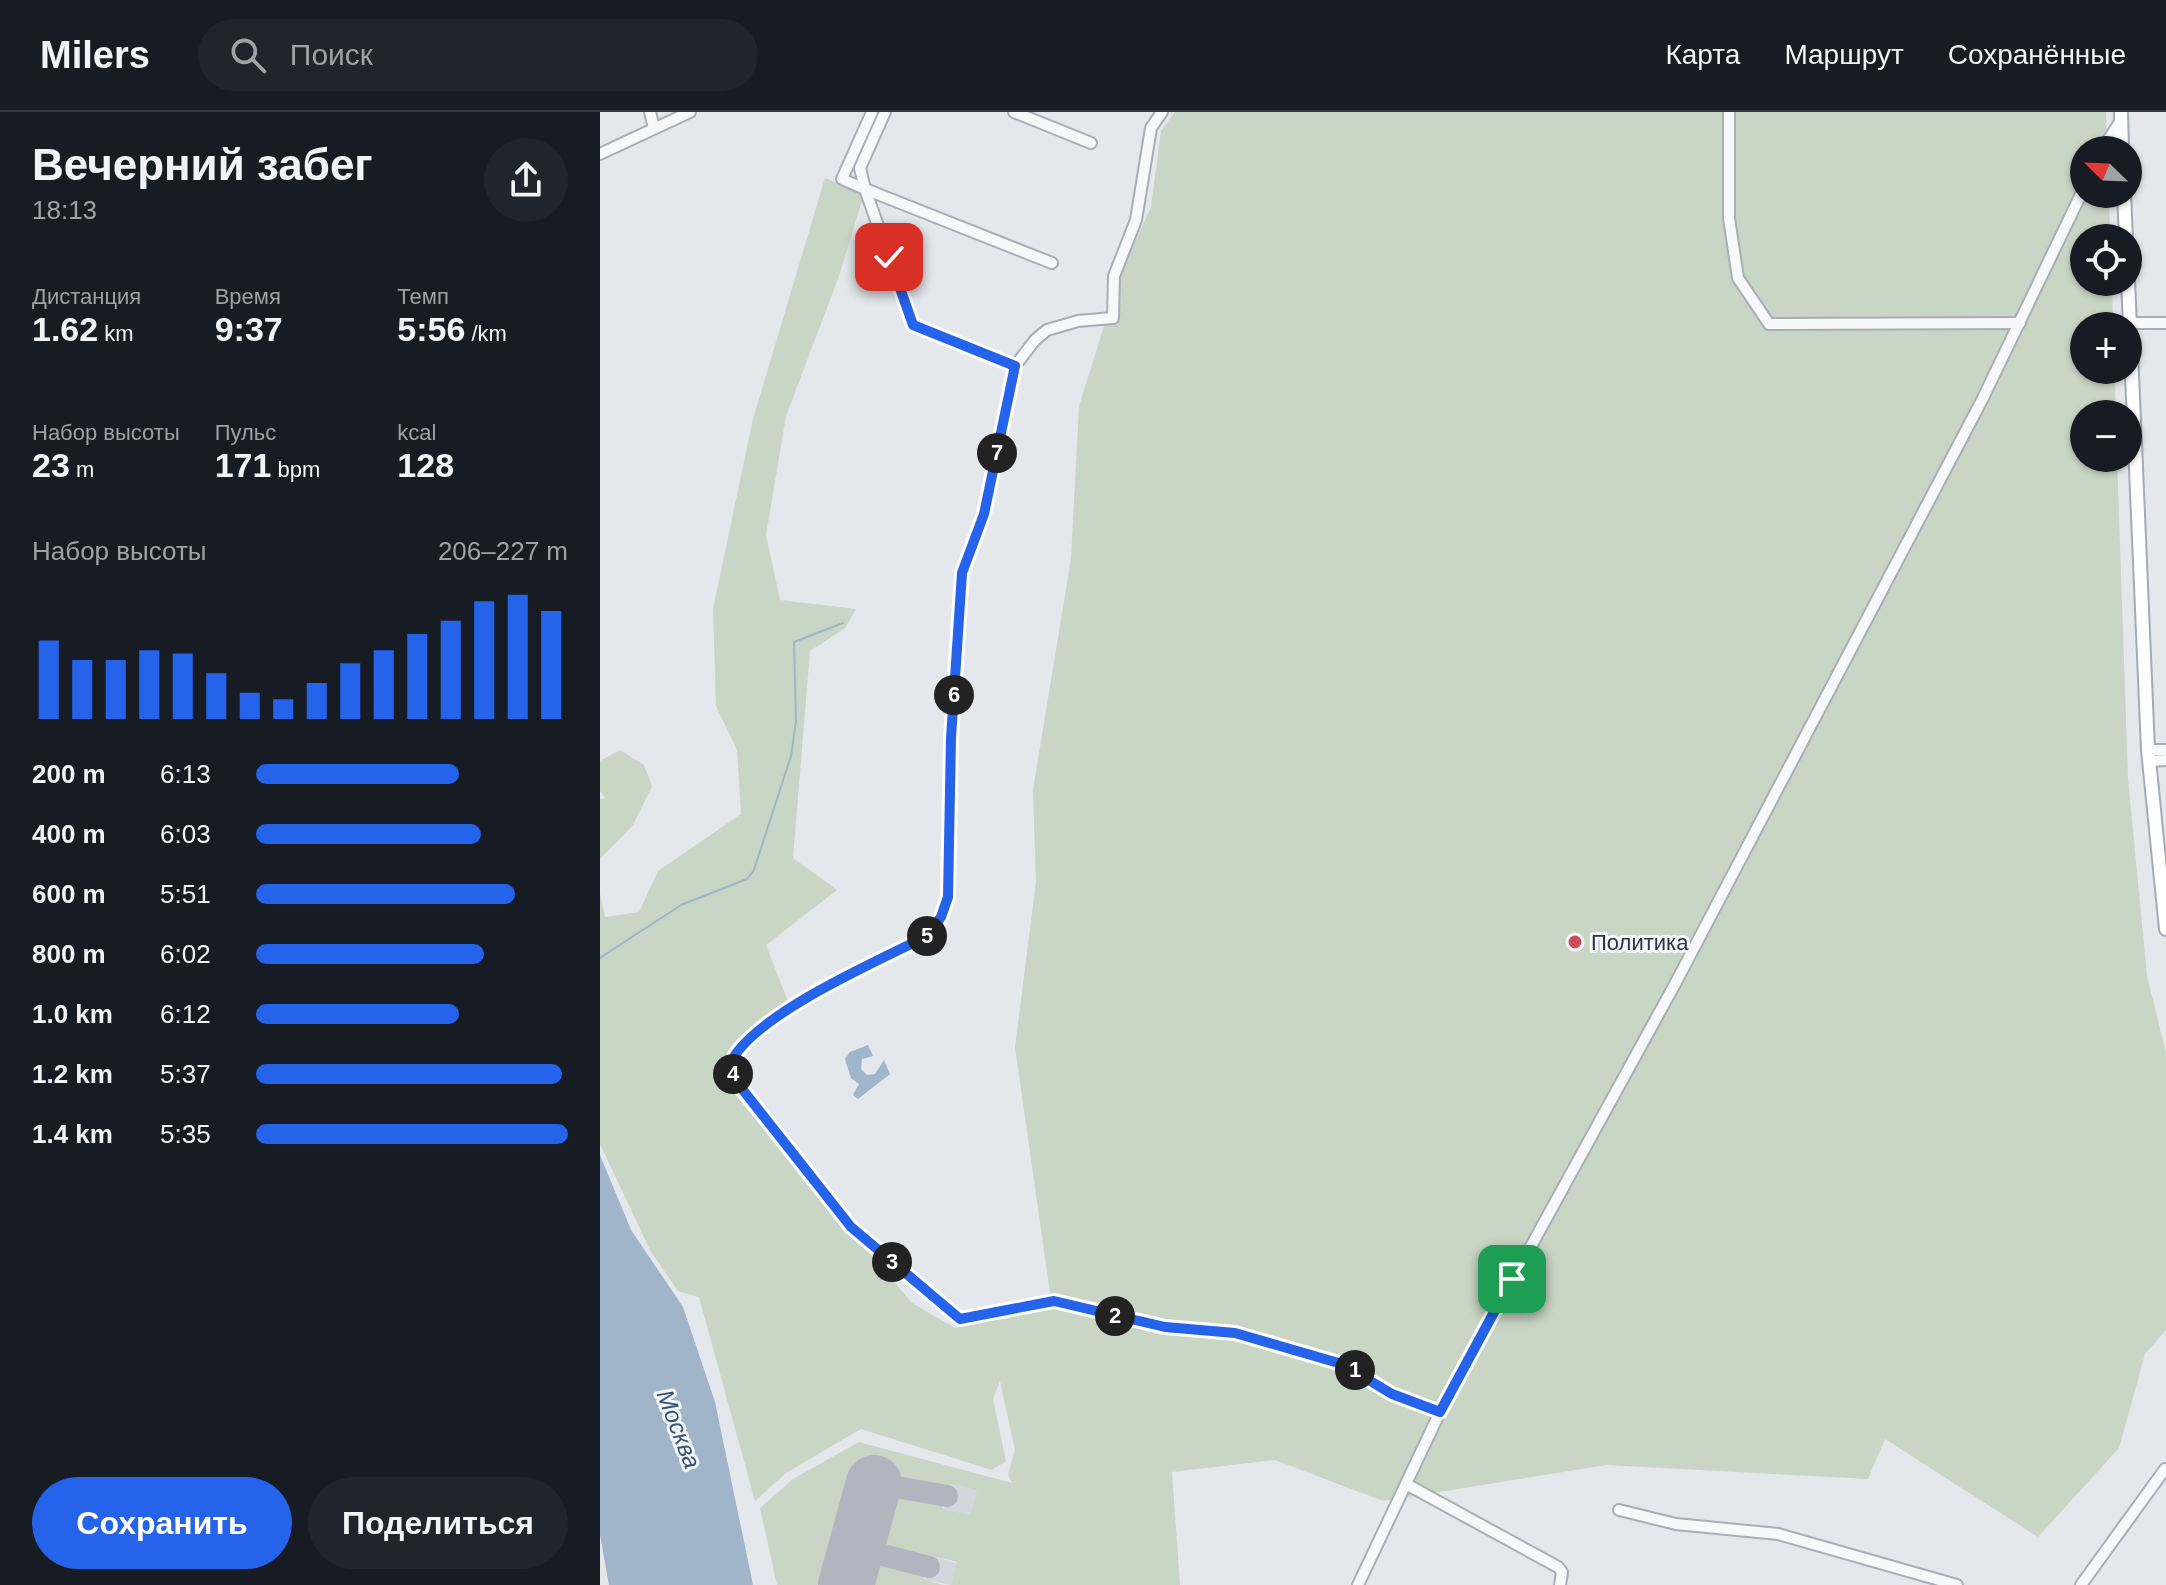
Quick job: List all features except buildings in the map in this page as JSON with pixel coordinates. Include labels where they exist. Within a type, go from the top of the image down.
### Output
[{"type":"main road","points":[[2121,116],[2122,136]]},
{"type":"main road","points":[[2133,384],[2149,756],[2166,929]]},
{"type":"street","points":[[650,112],[654,128]]},
{"type":"street","points":[[600,154],[690,112]]},
{"type":"street","points":[[872,112],[842,179],[1052,263]]},
{"type":"street","points":[[885,112],[860,168],[913,325],[1015,366]]},
{"type":"street","points":[[1014,112],[1091,143]]},
{"type":"street","points":[[1162,112],[1151,128],[1136,220],[1114,276],[1113,318],[1078,321],[1047,330],[1015,366],[984,514],[962,573],[951,738],[948,897],[941,917],[927,936],[792,1006],[736,1052],[732,1070],[735,1080],[851,1227],[960,1319],[1054,1301],[1165,1327],[1235,1333],[1342,1364],[1392,1394],[1440,1412]]},
{"type":"street","points":[[1729,112],[1729,218],[1738,278],[1769,324],[2020,323]]},
{"type":"street","points":[[2110,136],[2121,116]]},
{"type":"street","points":[[1358,1585],[1440,1412],[1675,984],[2020,323],[2075,208]]},
{"type":"street","points":[[2142,323],[2166,323]]},
{"type":"street","points":[[2149,756],[2166,750]]},
{"type":"street","points":[[2149,756],[2166,760]]},
{"type":"street","points":[[2081,1585],[2165,1469]]},
{"type":"street","points":[[1406,1484],[1558,1567],[1562,1572],[1560,1585]]},
{"type":"street","points":[[1619,1510],[1676,1524],[1778,1534],[1957,1585]]},
{"type":"shaded area","points":[[951,1484],[977,1490],[970,1515],[944,1509]]},
{"type":"shaded area","points":[[932,1556],[957,1563],[951,1585],[925,1580]]},
{"type":"green space","points":[[1175,112],[2106,112],[2107,136],[2070,136],[2070,208],[2109,208],[2110,224],[2070,224],[2070,296],[2112,296],[2113,312],[2070,312],[2070,384],[2115,384],[2115,400],[2070,400],[2070,472],[2117,472],[2128,779],[2147,976],[2166,1053],[2166,1330],[2145,1354],[2119,1448],[2038,1537],[1885,1439],[1868,1479],[1606,1465],[1383,1501],[1275,1460],[1172,1472],[1180,1585],[951,1585],[957,1562],[932,1556],[923,1561],[887,1551],[880,1538],[890,1502],[902,1494],[938,1500],[944,1509],[970,1515],[977,1490],[951,1484],[941,1489],[857,1471],[825,1585],[777,1585],[760,1508],[793,1479],[859,1442],[1012,1483],[1008,1474],[1015,1450],[1000,1381],[993,1399],[1006,1461],[992,1470],[861,1429],[786,1473],[755,1501],[699,1297],[678,1291],[650,1250],[600,1144],[600,894],[605,917],[639,912],[658,871],[741,814],[737,750],[716,706],[713,609],[753,419],[825,178],[864,194],[839,276],[786,416],[766,535],[780,600],[856,609],[845,628],[810,651],[793,858],[837,890],[766,945],[789,1004],[731,1048],[719,1076],[912,1303],[955,1328],[1052,1307],[1015,1047],[1036,882],[1033,790],[1071,559],[1079,406],[1121,272],[1151,207],[1161,131]]},
{"type":"green space","points":[[620,750],[644,765],[652,786],[633,825],[600,859],[600,799],[605,798],[600,791],[600,761]]},
{"type":"green space","points":[[882,1561],[920,1571],[925,1580],[943,1585],[867,1585],[871,1570]]},
{"type":"water","points":[[868,1045],[873,1056],[862,1059],[861,1069],[867,1075],[875,1074],[884,1060],[890,1074],[858,1099],[853,1095],[859,1084],[851,1078],[845,1059],[850,1052]]},
{"type":"water","name":"Москва","points":[[600,1155],[631,1230],[683,1307],[715,1402],[753,1585],[609,1585],[600,1535]]},
{"type":"waterway","points":[[600,958],[681,905],[747,879],[754,870],[791,756],[796,721],[794,642],[843,623]]},
{"type":"taxiway","points":[[874,1483],[947,1496]]},
{"type":"taxiway","points":[[856,1548],[929,1567]]},
{"type":"runway","points":[[846,1585],[874,1483]]},
{"type":"place","name":"Политика","points":[[1575,942]]},
{"type":"route","points":[[889,257],[913,325],[1015,366],[984,514],[962,573],[951,738],[948,897],[941,917],[927,936],[792,1006],[736,1052],[732,1070],[735,1080],[851,1227],[960,1319],[1054,1301],[1165,1327],[1235,1333],[1342,1364],[1357,1370],[1392,1394],[1440,1412],[1512,1279]]}]
